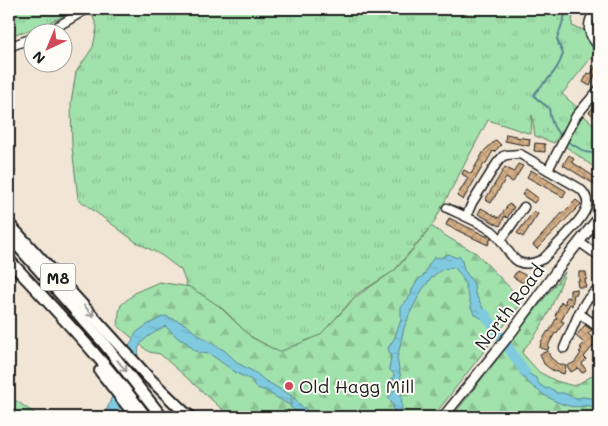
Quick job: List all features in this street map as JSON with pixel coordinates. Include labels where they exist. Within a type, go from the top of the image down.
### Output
[{"type":"highway","name":"M8","points":[[9,224],[148,377],[191,417]]},
{"type":"highway","name":"M8","points":[[9,236],[102,341],[162,417]]},
{"type":"highway","name":"M8","points":[[9,260],[57,312],[135,412],[146,417]]},
{"type":"main road","name":"North Road","points":[[443,417],[511,333],[599,217]]},
{"type":"street","points":[[65,22],[87,9]]},
{"type":"street","points":[[596,9],[590,20],[589,27],[590,34],[599,46]]},
{"type":"street","points":[[9,47],[22,42]]},
{"type":"street","points":[[548,170],[576,116],[598,92]]},
{"type":"street","points":[[447,208],[493,232],[513,258],[527,264],[543,259],[584,214],[588,203],[583,191],[579,188],[520,154],[507,154],[497,163],[472,203],[466,217]]},
{"type":"street","points":[[501,240],[524,207]]},
{"type":"street","points":[[579,242],[599,256]]},
{"type":"street","points":[[564,348],[579,313],[586,301],[599,287]]},
{"type":"street","points":[[579,313],[599,328]]},
{"type":"green space","points":[[9,9],[78,9],[51,22],[22,22],[22,32],[9,36]]},
{"type":"green space","points":[[95,9],[573,9],[572,26],[584,30],[595,53],[562,94],[578,108],[554,143],[535,136],[532,115],[531,134],[488,120],[433,224],[394,271],[357,294],[320,336],[282,354],[250,336],[224,310],[187,286],[181,270],[161,255],[136,242],[78,199],[72,147],[71,103],[76,72],[93,47],[97,27],[91,12]]},
{"type":"green space","points":[[583,115],[599,129],[599,171],[565,146]]},
{"type":"green space","points":[[431,226],[476,253],[523,301],[433,417],[231,417],[160,354],[149,352],[118,326],[121,305],[136,292],[159,282],[190,287],[219,306],[251,337],[279,352],[320,335],[357,296],[395,270]]},
{"type":"green space","points":[[565,272],[548,314],[522,353],[539,372],[556,381],[574,386],[594,375],[599,377],[599,417],[452,417]]},
{"type":"green space","points":[[9,396],[40,417],[9,417]]},
{"type":"water","points":[[449,254],[456,258],[460,256],[464,270],[474,284],[475,293],[486,314],[496,322],[490,326],[485,320],[474,314],[461,275],[453,267],[441,270],[432,277],[422,290],[404,328],[397,359],[401,378],[401,417],[393,417],[394,407],[388,398],[394,390],[392,386],[394,374],[389,369],[391,357],[388,348],[394,339],[401,320],[401,307],[411,295],[418,280],[425,274],[433,259]]},
{"type":"water","points":[[166,316],[185,324],[197,334],[225,351],[239,364],[292,396],[289,405],[266,391],[255,387],[252,380],[238,374],[210,354],[200,353],[193,349],[165,326],[141,343],[117,417],[102,417],[120,380],[120,374],[133,338],[137,332],[147,325]]},
{"type":"water","points":[[519,360],[529,374],[536,378],[539,384],[546,389],[549,388],[556,393],[564,393],[572,397],[591,398],[599,401],[599,410],[590,406],[569,406],[542,393],[520,373],[516,362]]},
{"type":"water","points":[[294,397],[298,403],[315,417],[305,417],[290,407]]},
{"type":"building","points":[[599,60],[599,73],[597,71],[590,86],[583,82],[588,73],[591,74]]},
{"type":"building","points":[[596,105],[599,108],[599,121],[589,112]]},
{"type":"building","points":[[506,134],[530,139],[529,146],[505,141]]},
{"type":"building","points":[[496,140],[501,145],[493,151],[484,164],[463,200],[457,196],[468,178],[462,174],[464,170],[471,174],[484,151]]},
{"type":"building","points":[[535,143],[545,144],[545,152],[534,151]]},
{"type":"building","points":[[569,155],[574,159],[572,162],[599,180],[599,187],[563,165]]},
{"type":"building","points":[[518,164],[523,166],[513,182],[506,178],[491,203],[485,200],[505,167],[514,172]]},
{"type":"building","points":[[531,170],[566,191],[563,197],[527,177]]},
{"type":"building","points":[[526,189],[538,198],[534,203],[522,195]]},
{"type":"building","points":[[576,200],[581,204],[537,249],[533,245]]},
{"type":"building","points":[[509,204],[514,207],[507,218],[505,216],[500,226],[478,214],[481,208],[499,218]]},
{"type":"building","points":[[534,211],[538,214],[523,237],[517,233]]},
{"type":"building","points":[[449,218],[491,238],[488,245],[446,225]]},
{"type":"building","points":[[517,271],[527,276],[523,283],[513,277]]},
{"type":"building","points":[[579,272],[586,272],[586,287],[578,287]]},
{"type":"building","points":[[577,289],[572,306],[570,304],[564,314],[561,321],[564,322],[555,333],[548,350],[540,348],[541,342],[557,317],[555,316],[561,302],[565,304],[566,297],[570,298],[570,290]]},
{"type":"building","points":[[585,325],[592,330],[588,334],[599,342],[599,350],[593,346],[584,357],[586,359],[582,364],[586,370],[582,373],[578,368],[571,372],[567,366],[575,362],[581,353],[579,352],[582,349],[580,348],[584,343],[576,336]]},
{"type":"building","points":[[548,351],[550,357],[557,363],[566,366],[564,374],[552,370],[544,364],[540,354]]},
{"type":"waterway","points":[[562,9],[565,15],[557,39],[563,54],[551,76],[534,95],[549,108],[552,124],[562,136]]},
{"type":"waterway","points":[[567,141],[585,152],[599,154]]},
{"type":"waterway","points":[[485,314],[525,372]]},
{"type":"place","name":"Old Hagg Mill","points":[[289,386]]}]
